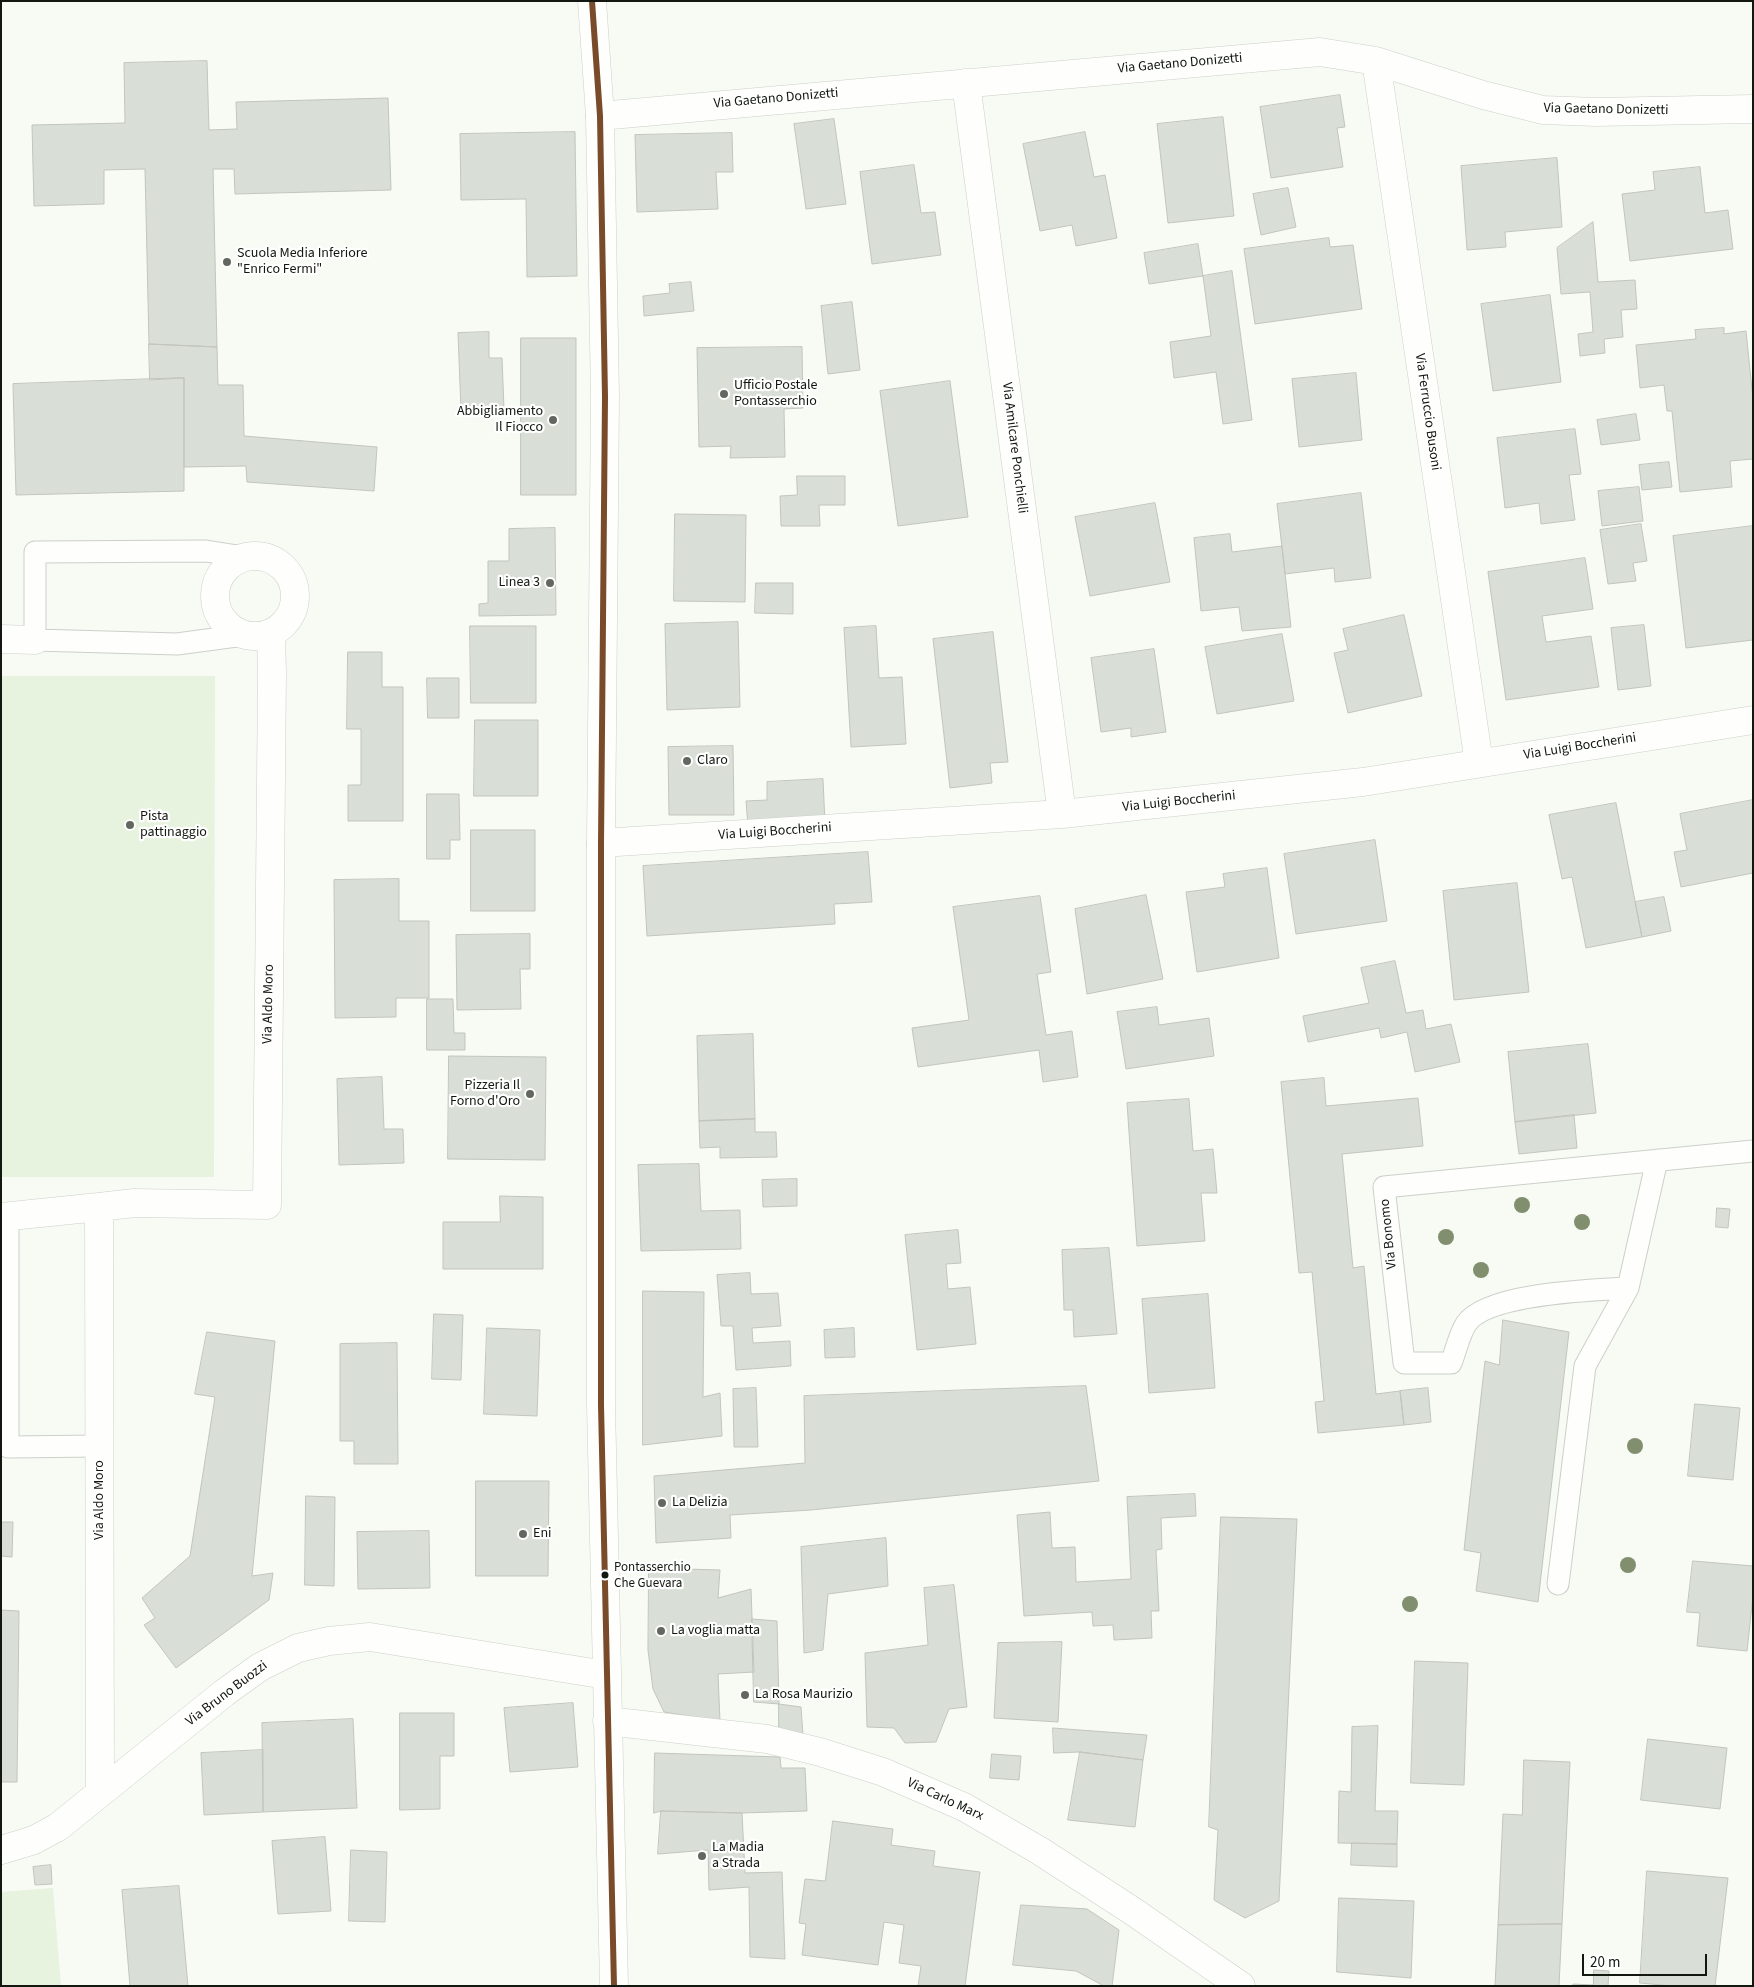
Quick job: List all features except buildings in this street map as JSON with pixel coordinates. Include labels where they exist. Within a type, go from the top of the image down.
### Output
[{"type":"street","points":[[592,1],[600,116],[605,397],[601,842],[601,1386],[614,1986]]},
{"type":"street","name":"Via Gaetano Donizetti","points":[[600,116],[1320,52],[1376,62],[1482,96],[1543,110],[1596,112],[1753,109]]},
{"type":"street","name":"Via Ferruccio Busoni","points":[[1376,62],[1479,763]]},
{"type":"street","name":"Via Amilcare Ponchielli","points":[[966,83],[1062,814]]},
{"type":"street","points":[[244,557],[265,557],[276,561],[292,578],[295,591],[295,605],[290,617],[282,627],[257,635],[232,630],[222,622],[216,610],[214,597],[216,584],[222,572],[232,563],[244,557]]},
{"type":"street","name":"Via Aldo Moro","points":[[5,1217],[134,1203],[266,1206],[272,673],[257,635]]},
{"type":"street","points":[[1,639],[35,640]]},
{"type":"street","name":"Via Luigi Boccherini","points":[[601,842],[1062,814],[1363,782],[1753,720]]},
{"type":"street","name":"Via Aldo Moro","points":[[99,1207],[100,1794]]},
{"type":"street","name":"Via Bruno Buozzi","points":[[1,1850],[34,1840],[58,1827],[224,1693],[260,1667],[298,1648],[329,1641],[370,1637],[606,1676]]},
{"type":"street","name":"Via Carlo Marx","points":[[607,1721],[767,1739],[820,1752],[883,1772],[964,1807],[1040,1850],[1241,1986]]},
{"type":"lane","points":[[244,557],[206,551],[35,552],[35,640],[177,644],[257,635]]},
{"type":"lane","name":"Via Bonomo","points":[[1628,1288],[1541,1294],[1490,1307],[1467,1322],[1451,1363],[1404,1363],[1384,1187],[1753,1151]]},
{"type":"lane","points":[[1558,1584],[1585,1366],[1628,1288],[1657,1160]]},
{"type":"lane","points":[[5,1217],[8,1447],[100,1446]]},
{"type":"green space","points":[[1,676],[215,676],[214,1177],[1,1177]]},
{"type":"green space","points":[[53,1888],[61,1986],[1,1986],[1,1892]]},
{"type":"transit line","points":[[592,1],[600,116],[605,397],[601,843],[601,1405],[614,1986]]},
{"type":"place","name":"Scuola Media Inferiore \"Enrico Fermi\"","points":[[227,262]]},
{"type":"place","name":"Ufficio Postale Pontasserchio","points":[[724,394]]},
{"type":"place","name":"Abbigliamento Il Fiocco","points":[[553,420]]},
{"type":"place","name":"Linea 3","points":[[550,583]]},
{"type":"place","name":"Claro","points":[[687,761]]},
{"type":"place","name":"Pista pattinaggio","points":[[130,825]]},
{"type":"place","name":"Pizzeria Il Forno d'Oro","points":[[530,1094]]},
{"type":"place","name":"La Delizia","points":[[662,1503]]},
{"type":"place","name":"Eni","points":[[523,1534]]},
{"type":"place","name":"Pontasserchio Che Guevara","points":[[605,1575]]},
{"type":"place","name":"La voglia matta","points":[[661,1631]]},
{"type":"place","name":"La Rosa Maurizio","points":[[745,1695]]},
{"type":"place","name":"La Madia a Strada","points":[[702,1856]]}]
